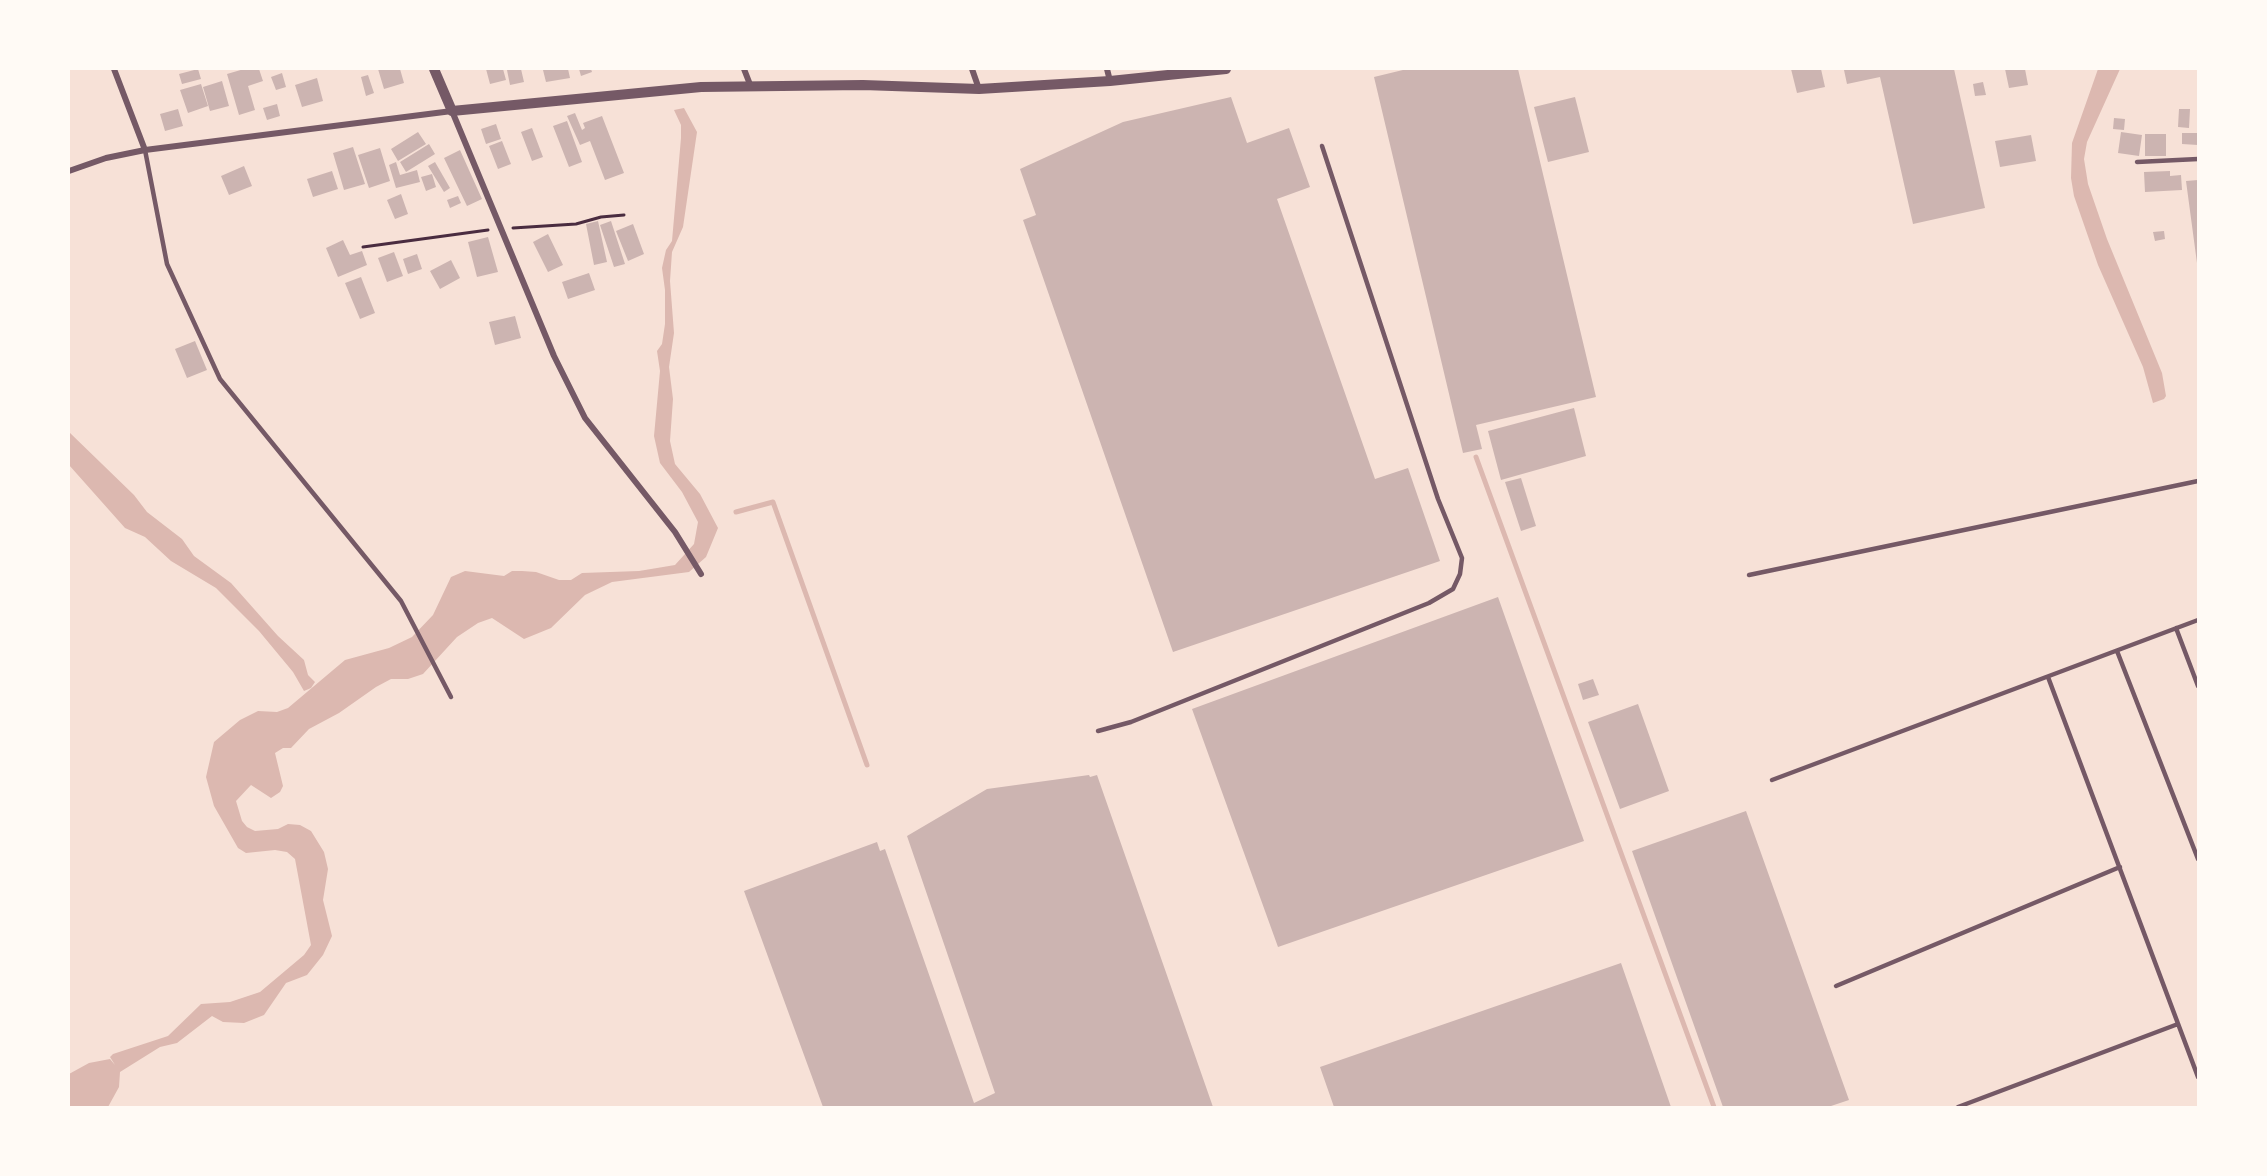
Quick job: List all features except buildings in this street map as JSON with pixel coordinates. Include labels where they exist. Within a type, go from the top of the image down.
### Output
[{"type":"street","points":[[114,69],[145,150]]},
{"type":"street","points":[[434,69],[554,356],[585,418],[675,532],[700,574]]},
{"type":"street","points":[[744,69],[751,87]]},
{"type":"street","points":[[972,69],[980,89]]},
{"type":"street","points":[[1107,69],[1110,81]]},
{"type":"street","points":[[69,171],[106,158],[145,150],[452,111],[701,87],[863,85],[980,89],[1110,81],[1226,69]]},
{"type":"lane","points":[[1098,731],[1131,723],[1429,603],[1453,588],[1460,574],[1461,558],[1438,499],[1322,146]]},
{"type":"lane","points":[[145,150],[167,264],[220,379],[401,601],[451,697]]},
{"type":"lane","points":[[2137,162],[2198,159]]},
{"type":"lane","points":[[1749,575],[2198,481]]},
{"type":"lane","points":[[1772,780],[2198,620]]},
{"type":"lane","points":[[2176,628],[2198,686]]},
{"type":"lane","points":[[2117,651],[2198,859]]},
{"type":"lane","points":[[2048,677],[2198,1077]]},
{"type":"lane","points":[[1836,986],[2120,867]]},
{"type":"lane","points":[[1958,1107],[2178,1024]]},
{"type":"shaded area","points":[[2098,69],[2120,69],[2087,142],[2084,159],[2088,184],[2107,239],[2162,373],[2166,396],[2153,403],[2143,367],[2098,265],[2074,196],[2071,178],[2072,143]]},
{"type":"shaded area","points":[[684,108],[697,132],[683,227],[672,252],[670,281],[674,333],[669,367],[673,399],[670,441],[675,464],[700,494],[718,528],[706,557],[689,572],[612,582],[585,595],[551,628],[524,639],[492,618],[478,623],[457,637],[423,674],[408,679],[391,679],[376,687],[339,713],[309,729],[291,748],[283,748],[275,753],[283,786],[280,792],[271,798],[251,785],[236,801],[242,821],[247,827],[255,831],[278,829],[288,824],[300,825],[311,831],[324,852],[328,869],[323,900],[332,936],[323,955],[307,975],[286,983],[264,1015],[244,1023],[223,1022],[212,1016],[177,1043],[160,1047],[120,1072],[119,1087],[108,1107],[69,1107],[69,1074],[89,1063],[110,1059],[115,1065],[110,1057],[113,1054],[168,1036],[201,1004],[230,1002],[260,992],[304,955],[311,945],[295,859],[287,852],[275,850],[246,853],[238,848],[214,806],[206,777],[214,742],[240,720],[258,711],[277,712],[288,708],[345,660],[389,648],[412,637],[433,615],[451,577],[465,571],[504,576],[512,571],[536,572],[559,580],[571,580],[582,573],[639,571],[675,565],[694,544],[698,522],[682,492],[660,463],[654,436],[660,371],[657,351],[662,344],[665,324],[665,290],[662,268],[666,250],[672,241],[681,138],[681,125],[674,110]]},
{"type":"shaded area","points":[[69,432],[134,495],[147,512],[182,539],[194,556],[231,583],[278,636],[304,660],[308,675],[315,682],[311,688],[304,691],[293,672],[259,631],[216,588],[171,561],[145,537],[125,528],[69,465]]},
{"type":"waterway","points":[[1476,457],[1714,1107]]},
{"type":"waterway","points":[[736,512],[773,502],[867,765]]}]
